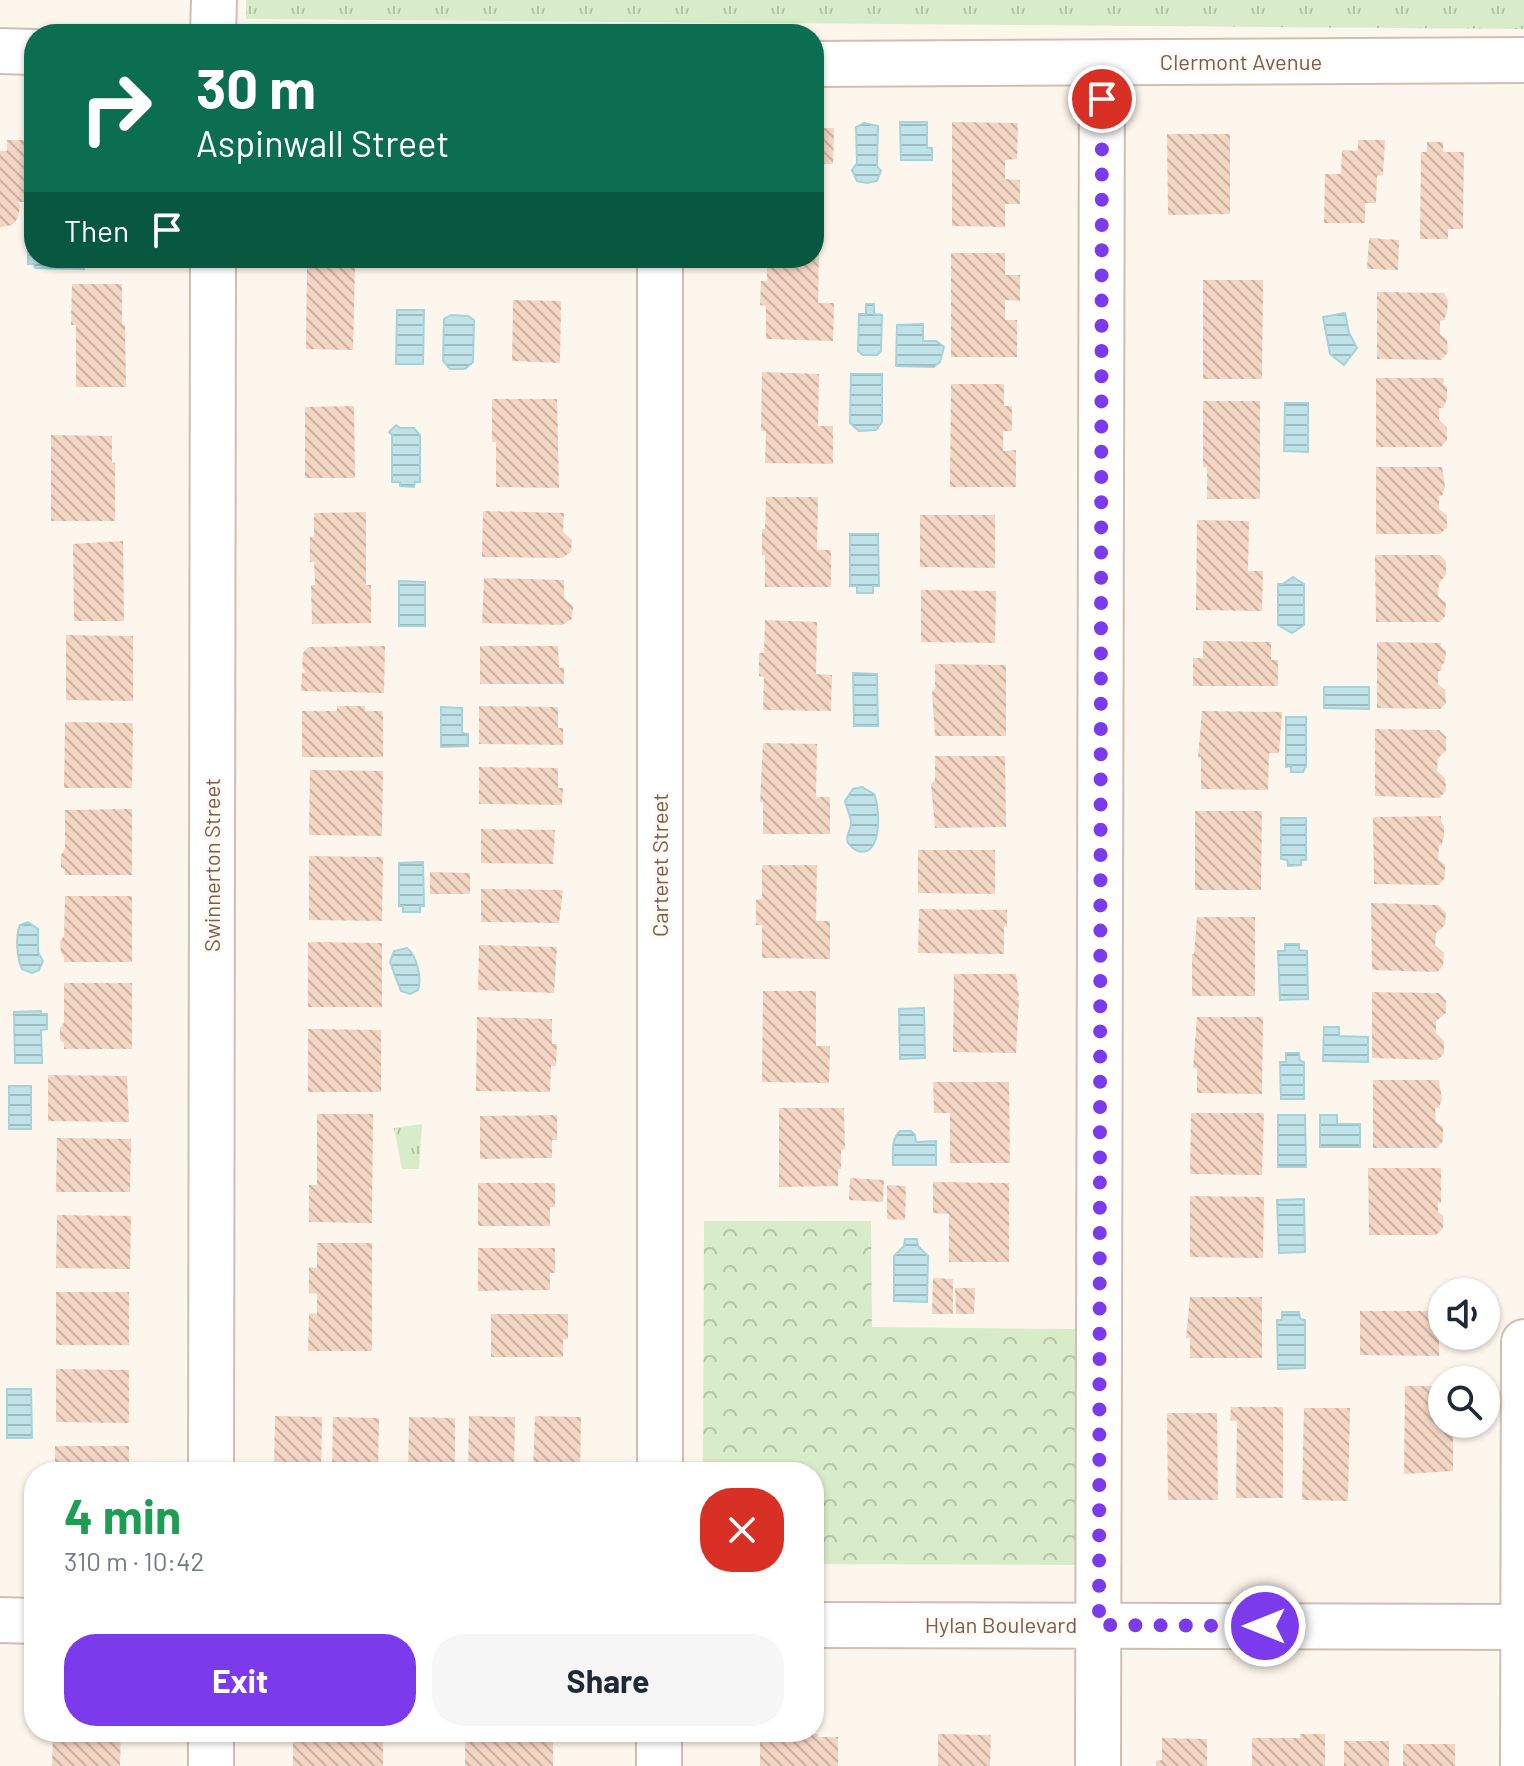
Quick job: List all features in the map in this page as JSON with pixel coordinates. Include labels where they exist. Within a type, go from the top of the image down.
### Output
[{"type":"street","points":[[213,24],[214,0]]},
{"type":"street","points":[[0,51],[24,52]]},
{"type":"street","name":"Clermont Avenue","points":[[824,64],[1524,60]]},
{"type":"street","points":[[1098,1766],[1102,63]]},
{"type":"street","name":"Swinnerton Street","points":[[211,1462],[213,268]]},
{"type":"street","name":"Carteret Street","points":[[660,268],[660,1462]]},
{"type":"street","points":[[1523,1766],[1524,1342]]},
{"type":"street","points":[[0,1620],[24,1621]]},
{"type":"street","name":"Hylan Boulevard","points":[[824,1625],[1523,1627]]},
{"type":"street","points":[[211,1742],[211,1766]]},
{"type":"street","points":[[659,1742],[659,1766]]},
{"type":"green space","points":[[246,0],[1524,0],[1524,29],[246,19]]},
{"type":"green space","points":[[422,1124],[419,1169],[402,1169],[394,1128]]},
{"type":"green space","points":[[704,1221],[871,1221],[872,1327],[1078,1329],[1077,1565],[824,1564],[824,1462],[703,1462]]},
{"type":"water","points":[[900,122],[927,122],[927,148],[932,148],[932,160],[901,160]]},
{"type":"water","points":[[864,123],[878,126],[877,166],[881,171],[877,181],[867,183],[857,181],[852,170],[857,163],[856,127]]},
{"type":"water","points":[[866,304],[874,304],[874,314],[882,315],[881,351],[877,355],[863,355],[858,351],[859,314],[866,314]]},
{"type":"water","points":[[397,310],[424,310],[423,364],[396,364]]},
{"type":"water","points":[[1345,313],[1349,333],[1357,348],[1344,365],[1330,354],[1323,317]]},
{"type":"water","points":[[451,315],[468,316],[474,320],[473,362],[465,369],[450,369],[443,361],[444,319]]},
{"type":"water","points":[[923,324],[923,341],[936,341],[944,347],[940,362],[934,367],[896,366],[897,325]]},
{"type":"water","points":[[851,374],[882,374],[882,422],[876,430],[859,431],[850,423]]},
{"type":"water","points":[[1285,403],[1308,403],[1308,452],[1284,451]]},
{"type":"water","points":[[396,425],[414,428],[420,435],[420,482],[415,482],[414,487],[392,482],[392,435],[389,432]]},
{"type":"water","points":[[850,534],[878,534],[879,586],[873,586],[873,593],[857,593],[857,586],[850,586]]},
{"type":"water","points":[[1293,577],[1304,584],[1304,625],[1292,633],[1278,625],[1278,584]]},
{"type":"water","points":[[399,581],[425,582],[425,626],[399,626]]},
{"type":"water","points":[[853,673],[877,674],[878,726],[854,726]]},
{"type":"water","points":[[1324,687],[1369,687],[1369,709],[1324,708]]},
{"type":"water","points":[[441,707],[462,708],[462,733],[468,734],[468,746],[441,747]]},
{"type":"water","points":[[1286,717],[1306,717],[1306,766],[1303,772],[1291,772],[1291,766],[1286,767]]},
{"type":"water","points":[[862,787],[874,794],[878,830],[872,847],[858,851],[848,843],[851,822],[845,801],[853,789]]},
{"type":"water","points":[[1281,818],[1306,818],[1306,860],[1301,860],[1301,865],[1288,866],[1287,860],[1281,859]]},
{"type":"water","points":[[423,862],[424,906],[420,906],[420,912],[403,912],[403,906],[399,906],[399,863]]},
{"type":"water","points":[[28,922],[38,929],[38,952],[43,961],[39,970],[32,973],[22,969],[17,947],[20,925]]},
{"type":"water","points":[[1285,944],[1299,944],[1299,950],[1307,951],[1308,999],[1280,1000],[1278,951],[1285,951]]},
{"type":"water","points":[[407,948],[416,962],[419,980],[418,990],[410,994],[401,991],[390,962],[394,951]]},
{"type":"water","points":[[924,1008],[925,1058],[900,1059],[899,1009]]},
{"type":"water","points":[[41,1011],[41,1014],[47,1014],[47,1029],[41,1030],[42,1063],[15,1063],[14,1012]]},
{"type":"water","points":[[1324,1027],[1339,1027],[1339,1036],[1368,1037],[1368,1062],[1323,1061]]},
{"type":"water","points":[[1286,1053],[1299,1053],[1300,1061],[1304,1062],[1304,1099],[1281,1099],[1280,1062],[1286,1062]]},
{"type":"water","points":[[9,1086],[31,1086],[31,1129],[9,1129]]},
{"type":"water","points":[[1278,1115],[1305,1115],[1306,1167],[1278,1167]]},
{"type":"water","points":[[1320,1115],[1337,1115],[1337,1124],[1360,1124],[1360,1147],[1320,1147]]},
{"type":"water","points":[[900,1131],[911,1131],[916,1142],[936,1141],[936,1165],[893,1165],[894,1142]]},
{"type":"water","points":[[1304,1199],[1305,1252],[1279,1253],[1277,1200]]},
{"type":"water","points":[[905,1239],[917,1239],[918,1246],[928,1256],[927,1302],[894,1301],[894,1256],[904,1246]]},
{"type":"water","points":[[1282,1312],[1299,1312],[1300,1319],[1305,1320],[1305,1368],[1278,1369],[1277,1320],[1282,1320]]},
{"type":"water","points":[[7,1389],[31,1389],[32,1438],[7,1438]]},
{"type":"building","points":[[952,122],[1018,123],[1017,159],[1005,160],[1005,179],[1020,180],[1020,204],[1005,204],[1005,227],[952,226]]},
{"type":"building","points":[[824,128],[834,128],[833,164],[824,164]]},
{"type":"building","points":[[1167,134],[1230,134],[1230,214],[1168,215]]},
{"type":"building","points":[[7,140],[24,140],[24,202],[18,202],[18,218],[12,225],[0,227],[0,151],[7,151]]},
{"type":"building","points":[[1358,140],[1385,140],[1383,175],[1377,176],[1376,203],[1365,203],[1365,223],[1324,223],[1325,174],[1341,174],[1342,150],[1358,151]]},
{"type":"building","points":[[1427,142],[1443,142],[1443,152],[1464,152],[1463,229],[1448,229],[1448,239],[1420,239],[1421,152],[1427,152]]},
{"type":"building","points":[[1369,238],[1399,240],[1398,270],[1367,269]]},
{"type":"building","points":[[951,253],[1005,253],[1005,275],[1020,275],[1020,301],[1005,300],[1005,320],[1017,320],[1017,357],[951,357]]},
{"type":"building","points":[[307,268],[355,268],[353,350],[306,349]]},
{"type":"building","points":[[767,268],[819,268],[818,303],[834,303],[833,341],[766,339],[766,306],[760,305],[761,281],[767,281]]},
{"type":"building","points":[[1203,280],[1263,280],[1262,379],[1203,379]]},
{"type":"building","points":[[72,284],[122,284],[126,387],[76,387],[76,325],[71,325]]},
{"type":"building","points":[[1377,292],[1444,293],[1448,300],[1447,313],[1440,321],[1440,334],[1447,340],[1448,352],[1441,360],[1377,359]]},
{"type":"building","points":[[513,300],[561,301],[560,363],[512,361]]},
{"type":"building","points":[[762,372],[819,374],[818,426],[833,426],[833,464],[765,463],[766,431],[761,431]]},
{"type":"building","points":[[1376,378],[1444,378],[1447,399],[1443,408],[1439,408],[1439,420],[1447,428],[1447,440],[1441,447],[1376,447]]},
{"type":"building","points":[[951,384],[1004,384],[1004,406],[1012,406],[1012,431],[1003,431],[1003,451],[1016,450],[1016,487],[950,487]]},
{"type":"building","points":[[492,399],[557,399],[559,488],[496,487]]},
{"type":"building","points":[[1203,401],[1260,401],[1260,499],[1207,499],[1207,467],[1203,467]]},
{"type":"building","points":[[354,406],[355,478],[305,478],[305,407]]},
{"type":"building","points":[[51,435],[112,436],[115,521],[51,521]]},
{"type":"building","points":[[1376,467],[1442,467],[1445,487],[1442,496],[1439,496],[1439,509],[1447,515],[1447,528],[1440,534],[1376,534]]},
{"type":"building","points":[[766,497],[818,497],[817,550],[831,550],[831,587],[765,587],[762,529],[765,529]]},
{"type":"building","points":[[483,511],[564,513],[563,532],[572,540],[571,552],[562,558],[482,557]]},
{"type":"building","points":[[366,512],[366,585],[371,585],[371,623],[312,624],[311,585],[315,585],[314,562],[310,562],[310,537],[314,537],[314,513]]},
{"type":"building","points":[[920,515],[995,515],[995,568],[920,567]]},
{"type":"building","points":[[1197,520],[1249,521],[1248,571],[1263,571],[1262,611],[1196,610]]},
{"type":"building","points":[[123,541],[124,621],[74,621],[73,544]]},
{"type":"building","points":[[1375,555],[1440,555],[1446,562],[1446,575],[1439,583],[1438,596],[1446,603],[1445,616],[1440,622],[1376,622]]},
{"type":"building","points":[[484,578],[564,580],[564,598],[573,606],[572,619],[562,625],[482,623]]},
{"type":"building","points":[[921,590],[996,591],[995,643],[921,642]]},
{"type":"building","points":[[765,620],[817,622],[816,674],[832,675],[831,711],[763,710],[764,677],[759,676],[759,653],[764,653]]},
{"type":"building","points":[[66,635],[133,636],[133,701],[66,700]]},
{"type":"building","points":[[1203,641],[1271,642],[1271,660],[1278,660],[1278,686],[1193,686],[1193,658],[1203,658]]},
{"type":"building","points":[[1377,642],[1441,643],[1446,651],[1445,662],[1438,671],[1438,684],[1445,690],[1446,703],[1440,709],[1377,708]]},
{"type":"building","points":[[385,646],[384,693],[301,691],[302,673],[306,673],[302,667],[303,653],[308,647]]},
{"type":"building","points":[[480,646],[558,646],[559,668],[564,667],[564,684],[480,684]]},
{"type":"building","points":[[935,664],[1006,665],[1006,736],[935,736],[932,692],[935,689]]},
{"type":"building","points":[[337,706],[365,706],[365,711],[383,711],[383,757],[302,757],[302,711],[337,711]]},
{"type":"building","points":[[479,706],[558,707],[558,728],[563,728],[563,745],[479,744]]},
{"type":"building","points":[[1202,711],[1282,712],[1279,753],[1269,753],[1268,790],[1201,789],[1201,757],[1198,758]]},
{"type":"building","points":[[65,722],[133,723],[132,788],[64,788]]},
{"type":"building","points":[[1375,729],[1439,730],[1446,737],[1446,751],[1438,758],[1437,771],[1445,778],[1446,791],[1439,798],[1375,796]]},
{"type":"building","points":[[763,743],[817,744],[816,797],[830,797],[830,834],[763,834],[763,802],[760,802]]},
{"type":"building","points":[[935,756],[1005,756],[1006,827],[935,828],[931,784],[935,780]]},
{"type":"building","points":[[479,767],[558,768],[558,788],[563,788],[562,805],[479,804]]},
{"type":"building","points":[[310,770],[383,771],[382,836],[309,835]]},
{"type":"building","points":[[132,809],[132,875],[65,875],[61,855],[65,849],[65,810]]},
{"type":"building","points":[[1195,811],[1262,811],[1261,890],[1195,890]]},
{"type":"building","points":[[1441,816],[1444,837],[1439,845],[1438,859],[1445,865],[1445,878],[1439,885],[1374,884],[1373,817]]},
{"type":"building","points":[[481,829],[555,830],[553,864],[481,863]]},
{"type":"building","points":[[918,850],[995,850],[995,894],[918,893]]},
{"type":"building","points":[[309,856],[383,857],[382,921],[309,920]]},
{"type":"building","points":[[762,865],[817,865],[816,921],[830,921],[830,959],[762,958],[762,925],[756,925],[756,900],[762,899]]},
{"type":"building","points":[[430,872],[470,873],[470,894],[430,894]]},
{"type":"building","points":[[481,889],[563,890],[559,923],[481,922]]},
{"type":"building","points":[[65,896],[132,896],[132,962],[64,962],[60,941],[64,936]]},
{"type":"building","points":[[1371,903],[1438,905],[1446,913],[1445,925],[1436,933],[1435,945],[1444,953],[1443,966],[1437,972],[1372,970]]},
{"type":"building","points":[[919,909],[1007,910],[1004,954],[918,953]]},
{"type":"building","points":[[1197,917],[1255,917],[1255,996],[1192,996],[1192,954]]},
{"type":"building","points":[[308,942],[382,943],[382,1007],[308,1007]]},
{"type":"building","points":[[479,945],[557,947],[554,993],[478,990]]},
{"type":"building","points":[[954,974],[1016,974],[1019,997],[1016,1000],[1019,1000],[1016,1053],[953,1052]]},
{"type":"building","points":[[64,983],[132,983],[132,1049],[64,1049],[60,1028],[64,1023]]},
{"type":"building","points":[[763,991],[816,991],[816,1046],[830,1046],[829,1083],[762,1082]]},
{"type":"building","points":[[1372,992],[1439,993],[1446,1001],[1446,1013],[1436,1021],[1436,1033],[1444,1041],[1444,1054],[1437,1060],[1372,1058]]},
{"type":"building","points":[[477,1017],[552,1019],[552,1044],[557,1044],[556,1066],[551,1066],[550,1092],[476,1091]]},
{"type":"building","points":[[1197,1017],[1263,1017],[1262,1094],[1197,1093],[1197,1068],[1193,1068]]},
{"type":"building","points":[[308,1029],[381,1030],[381,1092],[308,1092]]},
{"type":"building","points":[[48,1075],[127,1076],[129,1122],[48,1121]]},
{"type":"building","points":[[1373,1080],[1439,1080],[1442,1099],[1439,1108],[1435,1108],[1436,1122],[1443,1127],[1443,1141],[1437,1148],[1373,1148]]},
{"type":"building","points":[[933,1082],[1009,1082],[1010,1163],[950,1163],[950,1113],[934,1113]]},
{"type":"building","points":[[779,1108],[844,1108],[845,1149],[841,1150],[838,1186],[779,1187]]},
{"type":"building","points":[[1191,1113],[1264,1113],[1262,1175],[1190,1174]]},
{"type":"building","points":[[317,1114],[373,1114],[372,1223],[309,1222],[309,1185],[317,1185]]},
{"type":"building","points":[[557,1115],[557,1140],[552,1140],[552,1158],[480,1159],[480,1116]]},
{"type":"building","points":[[57,1138],[131,1139],[130,1192],[56,1192]]},
{"type":"building","points":[[1368,1168],[1441,1168],[1438,1212],[1443,1216],[1443,1228],[1436,1235],[1369,1235]]},
{"type":"building","points":[[850,1178],[884,1180],[883,1202],[849,1200]]},
{"type":"building","points":[[933,1182],[1009,1183],[1009,1262],[949,1262],[949,1214],[933,1213]]},
{"type":"building","points":[[478,1183],[555,1183],[555,1207],[550,1207],[550,1226],[478,1226]]},
{"type":"building","points":[[887,1185],[906,1186],[905,1220],[887,1219]]},
{"type":"building","points":[[1190,1196],[1264,1197],[1263,1258],[1190,1257]]},
{"type":"building","points":[[57,1215],[131,1216],[130,1269],[56,1268]]},
{"type":"building","points":[[317,1243],[372,1243],[372,1351],[308,1351],[309,1313],[317,1314],[317,1294],[309,1293],[309,1267],[317,1268]]},
{"type":"building","points":[[478,1248],[555,1248],[555,1273],[550,1273],[550,1290],[478,1291]]},
{"type":"building","points":[[933,1278],[953,1279],[953,1314],[932,1314]]},
{"type":"building","points":[[955,1288],[975,1288],[974,1314],[956,1314]]},
{"type":"building","points":[[56,1292],[129,1292],[129,1345],[56,1345]]},
{"type":"building","points":[[1190,1297],[1262,1297],[1262,1358],[1190,1358],[1190,1338],[1186,1338]]},
{"type":"building","points":[[1360,1311],[1428,1311],[1428,1350],[1439,1350],[1439,1356],[1360,1355]]},
{"type":"building","points":[[491,1314],[568,1314],[568,1339],[563,1339],[563,1357],[491,1357]]},
{"type":"building","points":[[56,1369],[129,1370],[129,1423],[56,1422]]},
{"type":"building","points":[[1405,1386],[1428,1386],[1428,1438],[1453,1438],[1453,1471],[1404,1474]]},
{"type":"building","points":[[1231,1407],[1283,1407],[1283,1498],[1236,1498],[1237,1421],[1230,1421]]},
{"type":"building","points":[[1304,1408],[1350,1408],[1348,1501],[1302,1500]]},
{"type":"building","points":[[1167,1413],[1217,1413],[1218,1500],[1168,1500]]},
{"type":"building","points":[[275,1416],[322,1417],[321,1462],[274,1462]]},
{"type":"building","points":[[469,1416],[515,1417],[514,1462],[468,1462]]},
{"type":"building","points":[[535,1416],[581,1417],[580,1462],[533,1462]]},
{"type":"building","points":[[333,1417],[379,1418],[378,1462],[332,1462]]},
{"type":"building","points":[[409,1417],[455,1418],[455,1462],[408,1462]]},
{"type":"building","points":[[55,1446],[129,1446],[129,1462],[55,1462]]},
{"type":"building","points":[[938,1734],[991,1735],[990,1766],[938,1766]]},
{"type":"building","points":[[1300,1734],[1325,1734],[1325,1766],[1252,1766],[1252,1738],[1300,1738]]},
{"type":"building","points":[[824,1737],[838,1737],[838,1766],[760,1766],[760,1742],[824,1742]]},
{"type":"building","points":[[1162,1738],[1207,1739],[1207,1766],[1156,1766],[1156,1761],[1162,1760]]},
{"type":"building","points":[[1344,1741],[1389,1741],[1389,1766],[1344,1766]]},
{"type":"building","points":[[53,1742],[121,1742],[120,1766],[52,1766]]},
{"type":"building","points":[[293,1742],[383,1742],[383,1766],[293,1766]]},
{"type":"building","points":[[465,1742],[553,1742],[553,1766],[465,1766]]},
{"type":"building","points":[[1403,1744],[1455,1744],[1455,1766],[1403,1766]]},
{"type":"route","points":[[1102,99],[1099,1625],[1265,1626]]}]
